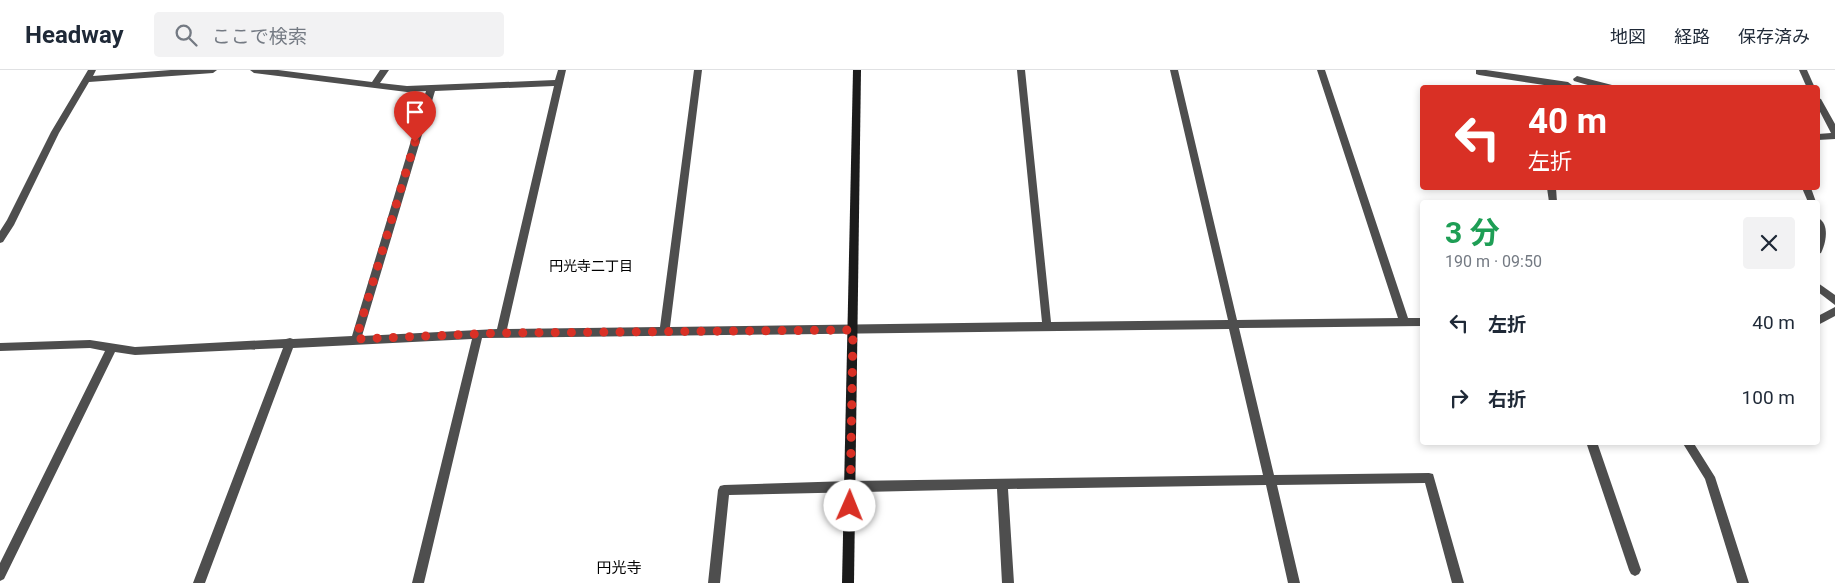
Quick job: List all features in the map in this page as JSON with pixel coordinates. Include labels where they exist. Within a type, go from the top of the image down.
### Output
[{"type":"street","points":[[0,239],[11,222],[55,132],[92,70]]},
{"type":"street","points":[[87,79],[213,70]]},
{"type":"street","points":[[254,70],[407,89],[559,84]]},
{"type":"street","points":[[374,85],[384,70]]},
{"type":"street","points":[[501,333],[562,70]]},
{"type":"street","points":[[664,331],[698,70]]},
{"type":"street","points":[[848,583],[857,70]]},
{"type":"street","points":[[1021,70],[1047,327]]},
{"type":"street","points":[[1174,70],[1235,324],[1294,583]]},
{"type":"street","points":[[1322,70],[1404,322]]},
{"type":"street","points":[[1803,70],[1810,85]]},
{"type":"street","points":[[1479,72],[1562,85]]},
{"type":"street","points":[[1569,85],[1575,74],[1604,85]]},
{"type":"street","points":[[356,339],[430,89]]},
{"type":"street","points":[[1820,105],[1835,132]]},
{"type":"street","points":[[1820,137],[1835,136]]},
{"type":"street","points":[[1820,230],[1822,238],[1820,244]]},
{"type":"street","points":[[1820,289],[1835,301]]},
{"type":"street","points":[[1820,320],[1835,312]]},
{"type":"street","points":[[0,347],[90,344],[136,351],[501,333],[1420,322]]},
{"type":"street","points":[[418,583],[478,334]]},
{"type":"street","points":[[199,583],[290,342]]},
{"type":"street","points":[[0,576],[112,347]]},
{"type":"street","points":[[1592,445],[1634,570]]},
{"type":"street","points":[[1689,445],[1710,477],[1743,583]]},
{"type":"street","points":[[714,583],[724,490],[850,486],[1429,478],[1458,583]]},
{"type":"street","points":[[1002,484],[1008,583]]},
{"type":"district","name":"円光寺二丁目","points":[[591,266]]},
{"type":"district","name":"円光寺","points":[[619,568]]},
{"type":"route","points":[[415,142],[356,339],[501,333],[853,330],[850,506]]}]
